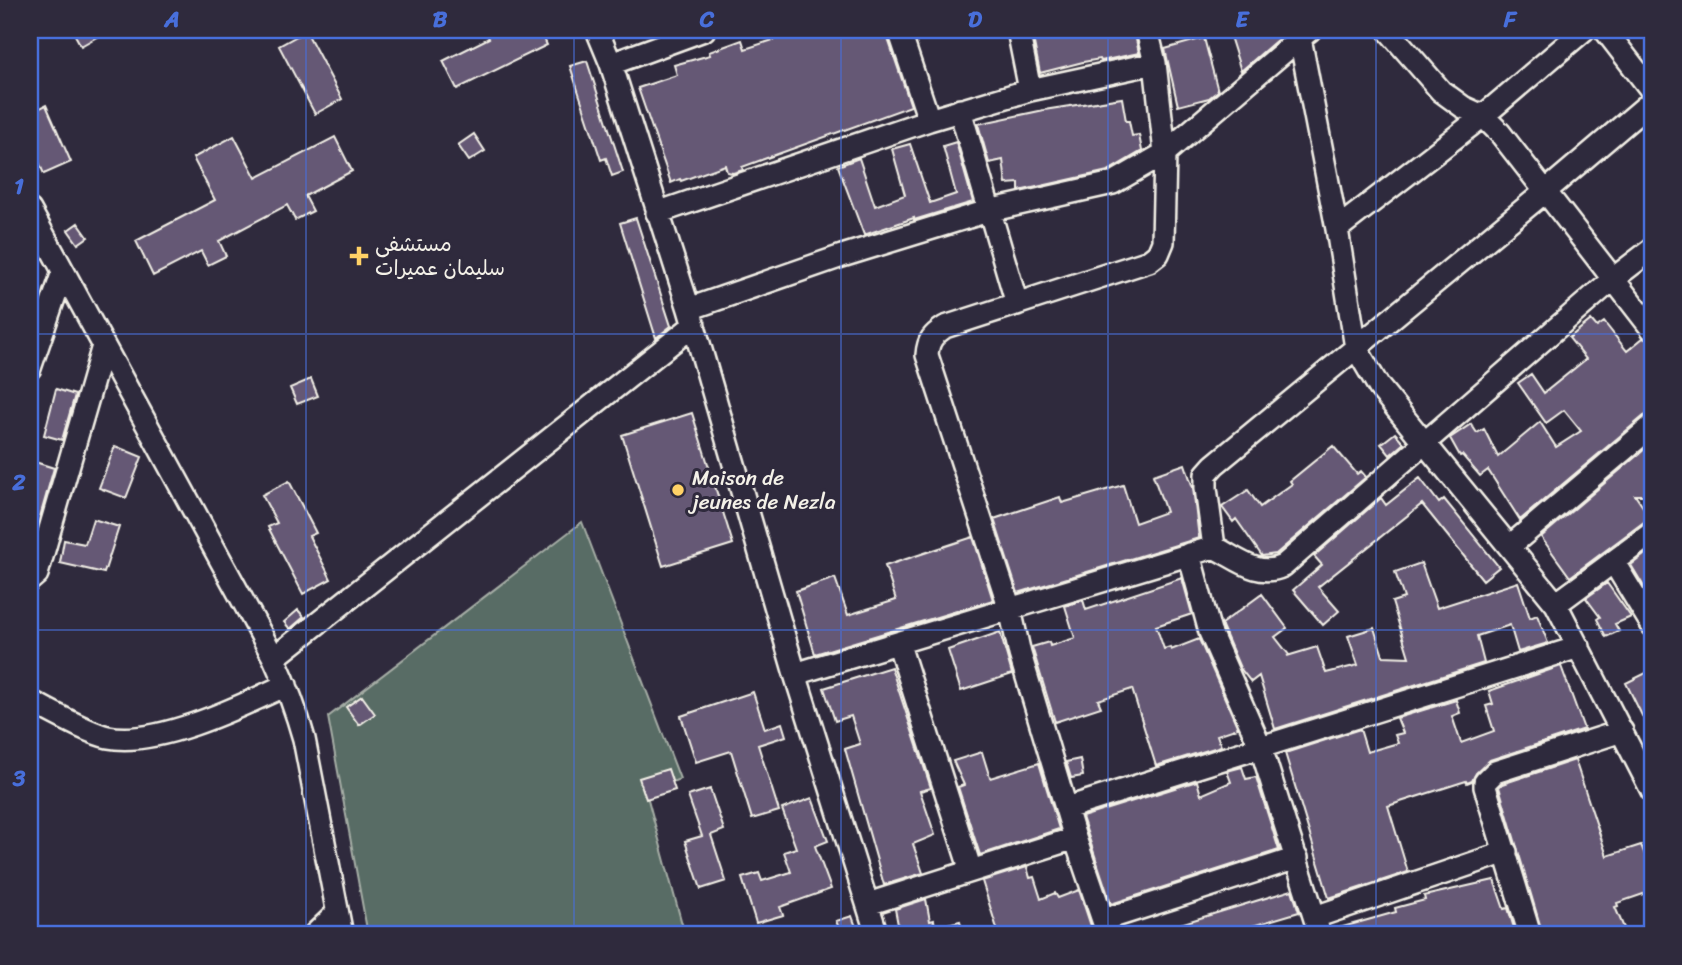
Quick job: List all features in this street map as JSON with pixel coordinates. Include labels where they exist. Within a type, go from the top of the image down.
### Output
[{"type":"street","points":[[597,30],[611,64],[691,317],[795,674],[877,935]]},
{"type":"street","points":[[611,64],[668,36],[704,30]]},
{"type":"street","points":[[899,30],[929,120]]},
{"type":"street","points":[[1018,30],[1030,90]]},
{"type":"street","points":[[1147,30],[1154,63],[1165,153],[1163,242],[1158,254],[1149,261],[945,327],[934,334],[928,344],[927,355],[1010,609],[1020,654],[1105,931],[1297,858]]},
{"type":"street","points":[[1388,30],[1441,91],[1463,107],[1483,116],[1500,133],[1652,329]]},
{"type":"street","points":[[1337,229],[1483,116],[1584,30]]},
{"type":"street","points":[[1605,30],[1652,91]]},
{"type":"street","points":[[274,658],[691,317],[842,256],[988,211],[1113,183],[1165,153],[1303,33]]},
{"type":"street","points":[[1303,33],[1356,348],[1379,387],[1556,604],[1652,791]]},
{"type":"street","points":[[657,213],[960,110],[1030,90],[1154,63]]},
{"type":"street","points":[[1214,547],[1206,474],[1214,465],[1652,101]]},
{"type":"street","points":[[960,110],[1017,304]]},
{"type":"street","points":[[31,215],[274,658],[286,685],[297,711],[304,739],[342,935]]},
{"type":"street","points":[[795,674],[898,645],[1214,547],[1260,571],[1271,571],[1283,566],[1613,279],[1652,249]]},
{"type":"street","points":[[30,368],[63,272]]},
{"type":"street","points":[[30,580],[37,574],[103,346]]},
{"type":"street","points":[[1510,546],[1652,426]]},
{"type":"street","points":[[1556,604],[1652,533]]},
{"type":"street","points":[[1189,554],[1210,632],[1261,748],[1317,926],[1506,852]]},
{"type":"street","points":[[1613,561],[1652,625]]},
{"type":"street","points":[[898,645],[971,872]]},
{"type":"street","points":[[1067,807],[1578,647]]},
{"type":"street","points":[[30,701],[105,736],[128,740],[156,736],[243,705],[286,685]]},
{"type":"street","points":[[1531,935],[1485,787],[1489,777],[1495,772],[1622,731]]},
{"type":"street","points":[[868,904],[1075,838]]},
{"type":"street","points":[[314,935],[337,913]]},
{"type":"green space","points":[[582,522],[680,779],[646,792],[685,935],[368,935],[328,717]]},
{"type":"building","points":[[83,30],[109,30],[81,46],[75,35]]},
{"type":"building","points":[[485,30],[540,30],[547,45],[457,89],[443,61],[489,38]]},
{"type":"building","points":[[794,30],[885,30],[911,106],[742,167],[743,170],[727,172],[725,165],[671,183],[638,88],[677,75],[674,65],[710,55],[709,52],[742,40],[745,49]]},
{"type":"building","points":[[1045,30],[1134,30],[1139,53],[1083,62],[1040,73],[1032,33]]},
{"type":"building","points":[[1228,30],[1285,30],[1285,33],[1241,71]]},
{"type":"building","points":[[306,31],[342,99],[315,114],[279,46]]},
{"type":"building","points":[[1204,38],[1218,91],[1209,98],[1178,106],[1165,49]]},
{"type":"building","points":[[587,61],[623,172],[612,176],[606,158],[601,160],[570,66]]},
{"type":"building","points":[[1122,98],[1126,121],[1129,121],[1132,136],[1139,135],[1142,151],[1108,171],[1019,191],[1019,183],[1006,184],[1003,160],[989,163],[978,124]]},
{"type":"building","points":[[46,105],[71,162],[44,174],[30,142],[30,113]]},
{"type":"building","points":[[474,134],[485,151],[469,161],[458,145]]},
{"type":"building","points":[[234,136],[256,178],[335,137],[352,171],[305,196],[313,211],[295,220],[287,205],[219,241],[226,256],[208,265],[201,251],[153,276],[136,241],[215,200],[193,158]]},
{"type":"building","points":[[956,142],[973,202],[864,235],[838,166],[859,158],[875,206],[905,195],[892,149],[910,144],[930,203],[956,194],[943,146]]},
{"type":"building","points":[[636,218],[671,326],[656,338],[620,223]]},
{"type":"building","points":[[78,223],[88,237],[78,244],[68,230]]},
{"type":"building","points":[[1591,320],[1597,327],[1604,322],[1627,351],[1643,338],[1652,342],[1652,413],[1644,416],[1520,520],[1488,470],[1480,476],[1462,455],[1460,456],[1450,438],[1471,424],[1477,433],[1484,429],[1498,457],[1540,422],[1556,447],[1581,431],[1564,410],[1546,423],[1518,383],[1531,374],[1544,393],[1586,359],[1569,338]]},
{"type":"building","points":[[311,379],[318,396],[297,404],[290,388]]},
{"type":"building","points":[[56,389],[75,395],[62,440],[44,435]]},
{"type":"building","name":"Maison de jeunes de Nezla","points":[[692,413],[733,544],[663,566],[622,435]]},
{"type":"building","points":[[1395,433],[1404,443],[1390,455],[1381,444]]},
{"type":"building","points":[[1652,443],[1652,495],[1635,495],[1652,520],[1644,522],[1570,577],[1541,537]]},
{"type":"building","points":[[115,446],[142,457],[126,498],[99,488]]},
{"type":"building","points":[[1333,446],[1357,474],[1361,471],[1366,477],[1276,554],[1262,556],[1236,519],[1233,522],[1222,507],[1248,490],[1260,507],[1292,484],[1290,481]]},
{"type":"building","points":[[35,462],[54,468],[30,552],[30,480]]},
{"type":"building","points":[[1185,464],[1193,488],[1199,538],[1018,593],[994,519],[1060,497],[1062,503],[1123,485],[1135,523],[1166,512],[1153,475]]},
{"type":"building","points":[[1420,478],[1439,503],[1444,499],[1499,567],[1483,580],[1422,504],[1318,587],[1339,611],[1323,625],[1293,590],[1322,565],[1314,556],[1381,498],[1386,505]]},
{"type":"building","points":[[289,481],[316,533],[309,536],[331,579],[303,594],[268,527],[277,523],[262,495]]},
{"type":"building","points":[[93,519],[119,527],[104,573],[60,563],[64,540],[85,544]]},
{"type":"building","points":[[973,537],[993,600],[815,654],[796,591],[835,578],[848,615],[896,600],[885,566]]},
{"type":"building","points":[[1652,549],[1652,600],[1631,565]]},
{"type":"building","points":[[1421,563],[1437,608],[1518,582],[1530,618],[1537,615],[1548,643],[1518,652],[1510,625],[1477,636],[1484,663],[1275,729],[1259,676],[1251,682],[1240,668],[1221,624],[1262,594],[1287,628],[1275,637],[1289,655],[1287,656],[1317,647],[1326,673],[1358,665],[1348,636],[1374,628],[1383,656],[1409,657],[1392,602],[1404,598],[1395,572]]},
{"type":"building","points":[[1182,578],[1192,614],[1156,626],[1164,649],[1170,647],[1171,650],[1199,639],[1238,728],[1217,735],[1221,746],[1156,766],[1132,689],[1098,700],[1101,707],[1055,722],[1032,647],[1049,642],[1050,646],[1075,638],[1065,606],[1083,600],[1086,610]]},
{"type":"building","points":[[1607,583],[1631,617],[1615,624],[1619,631],[1606,637],[1597,619],[1600,617],[1586,598]]},
{"type":"building","points":[[298,610],[304,617],[290,629],[284,622]]},
{"type":"building","points":[[1000,632],[1012,674],[961,691],[948,650]]},
{"type":"building","points":[[1561,666],[1584,729],[1490,760],[1476,773],[1472,781],[1467,783],[1466,781],[1388,806],[1408,872],[1329,898],[1285,753],[1360,729],[1367,752],[1398,743],[1395,735],[1403,733],[1397,718],[1456,700],[1460,713],[1452,716],[1461,743],[1494,731],[1486,706],[1493,704],[1489,691]]},
{"type":"building","points":[[891,667],[931,788],[920,791],[935,835],[913,844],[923,873],[884,885],[845,749],[860,744],[851,716],[835,721],[824,688]]},
{"type":"building","points":[[1652,670],[1652,736],[1626,683]]},
{"type":"building","points":[[753,692],[765,729],[782,723],[786,736],[758,745],[779,811],[752,819],[731,751],[696,762],[681,716]]},
{"type":"building","points":[[362,696],[375,714],[359,725],[346,707]]},
{"type":"building","points":[[982,752],[990,778],[1039,763],[1059,829],[980,855],[958,787],[964,785],[953,761]]},
{"type":"building","points":[[1080,759],[1083,776],[1071,778],[1066,762]]},
{"type":"building","points":[[1575,760],[1607,856],[1641,845],[1647,860],[1652,858],[1652,891],[1617,903],[1618,906],[1615,907],[1627,935],[1543,935],[1499,787]]},
{"type":"building","points":[[1242,767],[1246,779],[1256,777],[1279,850],[1111,904],[1082,817],[1197,781],[1201,795],[1231,782],[1227,771]]},
{"type":"building","points":[[668,769],[675,790],[646,799],[639,778]]},
{"type":"building","points":[[710,789],[724,830],[711,835],[726,881],[701,889],[685,841],[702,836],[688,796]]},
{"type":"building","points":[[812,798],[828,841],[815,846],[831,889],[780,907],[783,915],[756,923],[742,878],[759,873],[762,881],[791,872],[784,852],[796,848],[782,809]]},
{"type":"building","points":[[1027,867],[1030,878],[1034,877],[1041,899],[1055,893],[1058,898],[1079,890],[1094,935],[999,935],[982,881]]},
{"type":"building","points":[[1494,880],[1504,909],[1508,908],[1516,935],[1333,935],[1332,930],[1396,912],[1395,908],[1425,900],[1424,896]]},
{"type":"building","points":[[1292,890],[1299,912],[1222,935],[1154,935],[1154,932]]},
{"type":"building","points":[[926,899],[930,921],[934,920],[935,927],[960,921],[964,935],[900,935],[895,909]]},
{"type":"building","points":[[852,916],[859,935],[842,935],[836,921]]},
{"type":"place","name":"مستشفى سليمان عميرات","points":[[359,256]]},
{"type":"place","name":"Maison de jeunes de Nezla","points":[[678,490]]}]
